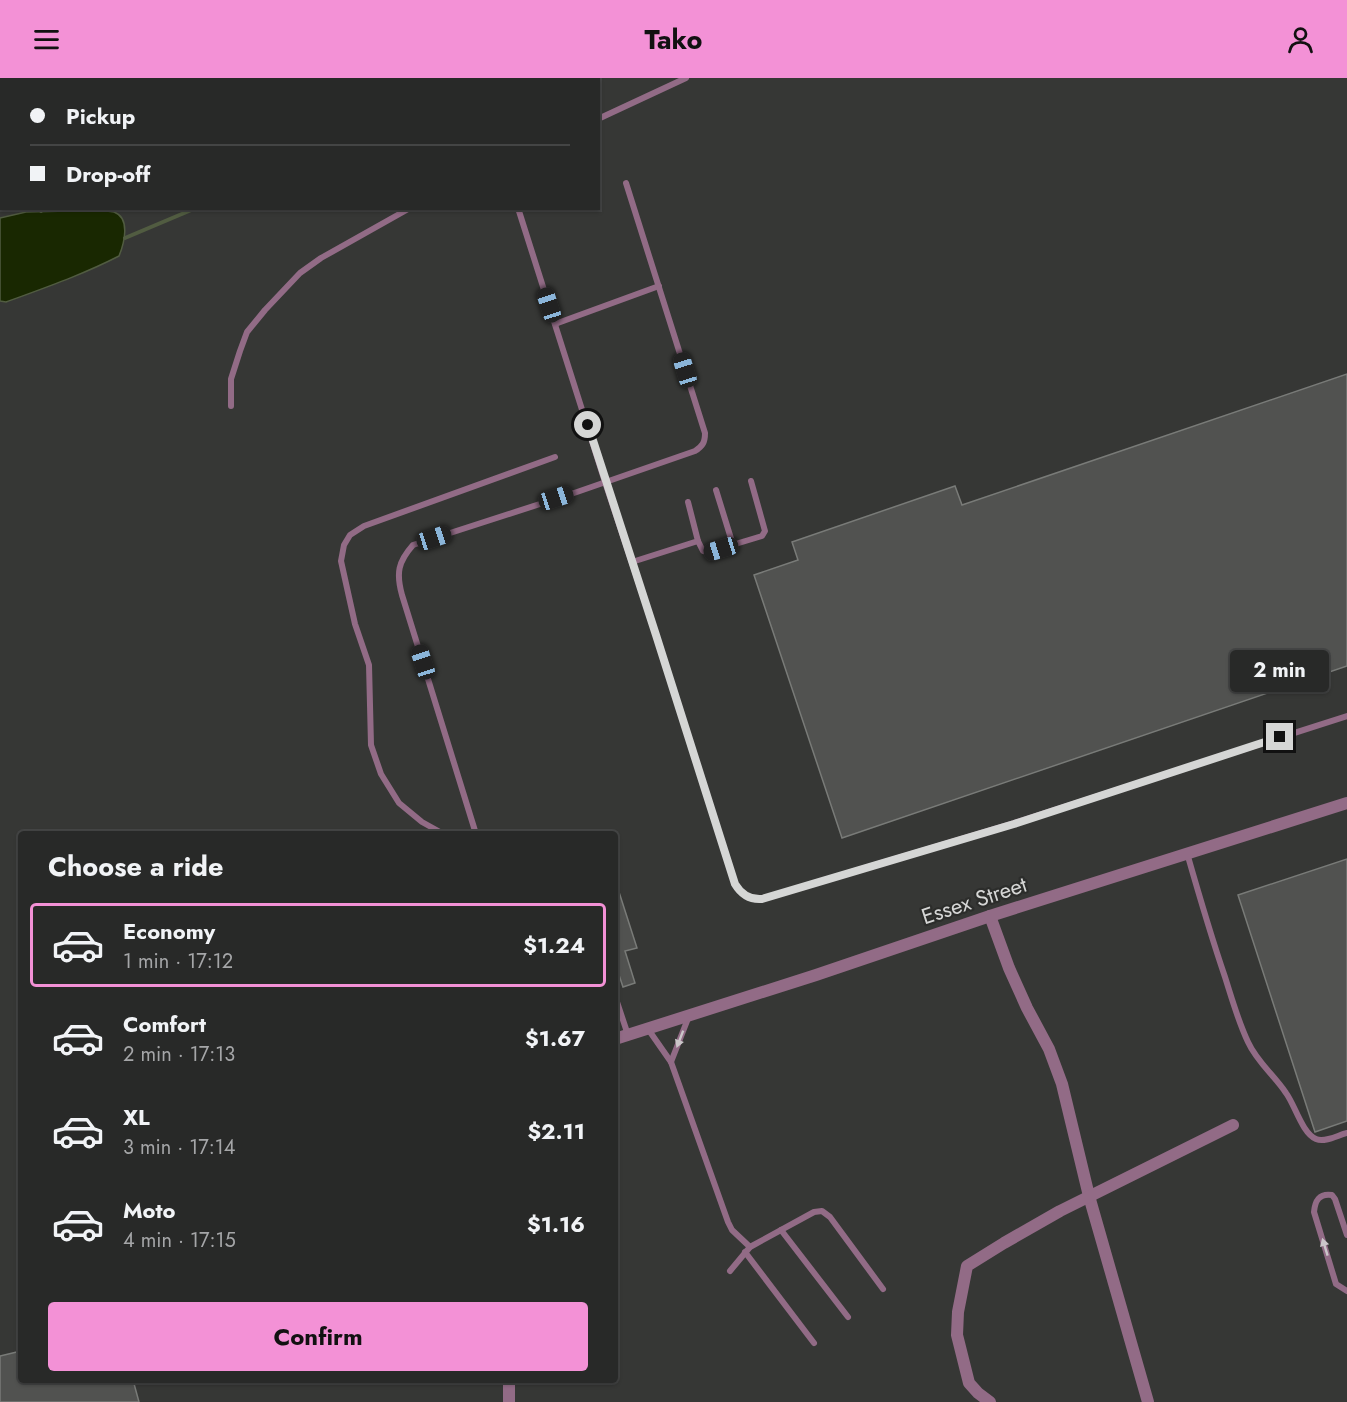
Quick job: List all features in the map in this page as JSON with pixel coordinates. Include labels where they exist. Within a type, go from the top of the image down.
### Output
[{"type":"street","name":"Essex Street","points":[[618,1039],[990,916],[1347,803]]},
{"type":"street","points":[[990,916],[1008,968],[1057,1068],[1089,1196],[1148,1402]]},
{"type":"street","points":[[986,1401],[969,1383],[957,1335],[958,1312],[967,1266],[1089,1196],[1233,1125]]},
{"type":"street","points":[[509,1402],[510,1383]]},
{"type":"lane","points":[[600,118],[686,78]]},
{"type":"lane","points":[[475,831],[402,595],[399,584],[400,562],[413,545],[695,451],[702,447],[705,441],[705,433],[626,183]]},
{"type":"lane","points":[[231,406],[231,379],[240,351],[247,332],[265,310],[300,273],[321,258],[406,210]]},
{"type":"lane","points":[[519,210],[735,884],[738,890],[752,899],[762,899],[1014,824],[1347,716]]},
{"type":"lane","points":[[555,324],[658,286]]},
{"type":"lane","points":[[438,831],[422,822],[399,803],[381,774],[371,746],[369,665],[356,624],[341,561],[344,544],[350,535],[364,526],[555,457]]},
{"type":"lane","points":[[688,502],[698,541],[701,549],[706,552],[762,536],[765,531],[751,481]]},
{"type":"lane","points":[[716,490],[733,545]]},
{"type":"lane","points":[[632,562],[698,541]]},
{"type":"lane","points":[[1187,853],[1218,958],[1248,1044],[1286,1093],[1311,1136],[1318,1140],[1347,1133]]},
{"type":"lane","points":[[618,1005],[628,1035]]},
{"type":"lane","points":[[671,1062],[689,1016]]},
{"type":"lane","points":[[648,1029],[671,1062],[732,1230],[814,1342]]},
{"type":"lane","points":[[1347,1235],[1332,1195],[1327,1194],[1319,1198],[1315,1203],[1314,1212],[1336,1284],[1347,1291]]},
{"type":"lane","points":[[730,1270],[748,1250],[814,1212],[822,1211],[831,1216],[883,1289]]},
{"type":"lane","points":[[781,1230],[848,1317]]},
{"type":"shaded area","points":[[26,212],[114,212],[123,220],[125,232],[119,256],[49,286],[6,302],[0,301],[0,218]]},
{"type":"building","points":[[1347,374],[1347,666],[842,838],[754,575],[798,560],[792,542],[955,486],[962,505]]},
{"type":"building","points":[[1347,859],[1347,1121],[1315,1132],[1238,895]]},
{"type":"building","points":[[618,892],[637,948],[625,951],[635,983],[623,987],[618,972]]},
{"type":"building","points":[[18,1352],[18,1383],[134,1383],[139,1402],[0,1402],[0,1356]]},
{"type":"waterway","points":[[125,238],[191,210]]},
{"type":"route","points":[[588,425],[735,884],[738,890],[752,899],[762,899],[1014,824],[1280,737]]}]
